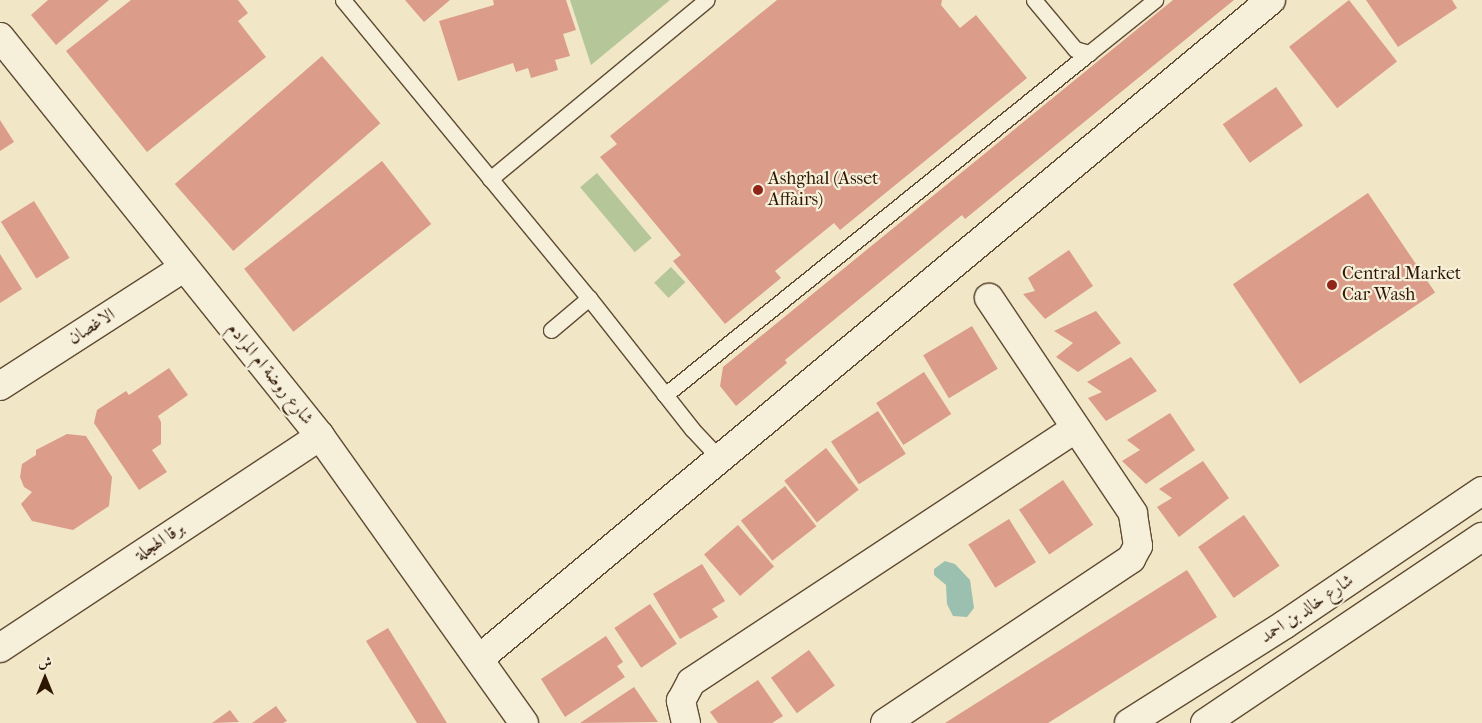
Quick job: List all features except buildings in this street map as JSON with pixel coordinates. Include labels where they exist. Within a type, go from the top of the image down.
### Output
[{"type":"street","points":[[480,658],[721,460],[1271,0]]},
{"type":"street","name":"شارع روضة ام المرادم","points":[[0,37],[183,268],[320,436],[480,658],[524,723]]},
{"type":"street","name":"الاغصان","points":[[0,386],[183,268]]},
{"type":"street","points":[[885,723],[1131,559],[1138,546],[1133,513],[988,298]]},
{"type":"street","points":[[686,723],[681,701],[691,682],[1076,428]]},
{"type":"street","name":"برقا الهجلة","points":[[0,648],[320,436]]},
{"type":"street","name":"شارع خالد بن احمد","points":[[1129,723],[1284,625],[1482,491]]},
{"type":"street","points":[[1205,723],[1482,537]]},
{"type":"lane","points":[[343,0],[590,298],[665,395],[721,460]]},
{"type":"lane","points":[[490,179],[706,0]]},
{"type":"lane","points":[[1034,0],[1075,49],[1089,53]]},
{"type":"lane","points":[[665,395],[1155,0]]},
{"type":"lane","points":[[551,330],[590,298]]},
{"type":"shaded area","points":[[570,0],[670,0],[591,65]]},
{"type":"shaded area","points":[[597,173],[652,238],[635,252],[580,187]]},
{"type":"shaded area","points":[[671,267],[685,282],[669,298],[654,283]]},
{"type":"shaded area","points":[[945,561],[955,564],[970,580],[974,608],[967,617],[953,616],[947,604],[946,585],[934,575],[934,569]]},
{"type":"place","name":"Ashghal (Asset Affairs)","points":[[758,190]]},
{"type":"place","name":"Central Market Car Wash","points":[[1332,285]]}]
